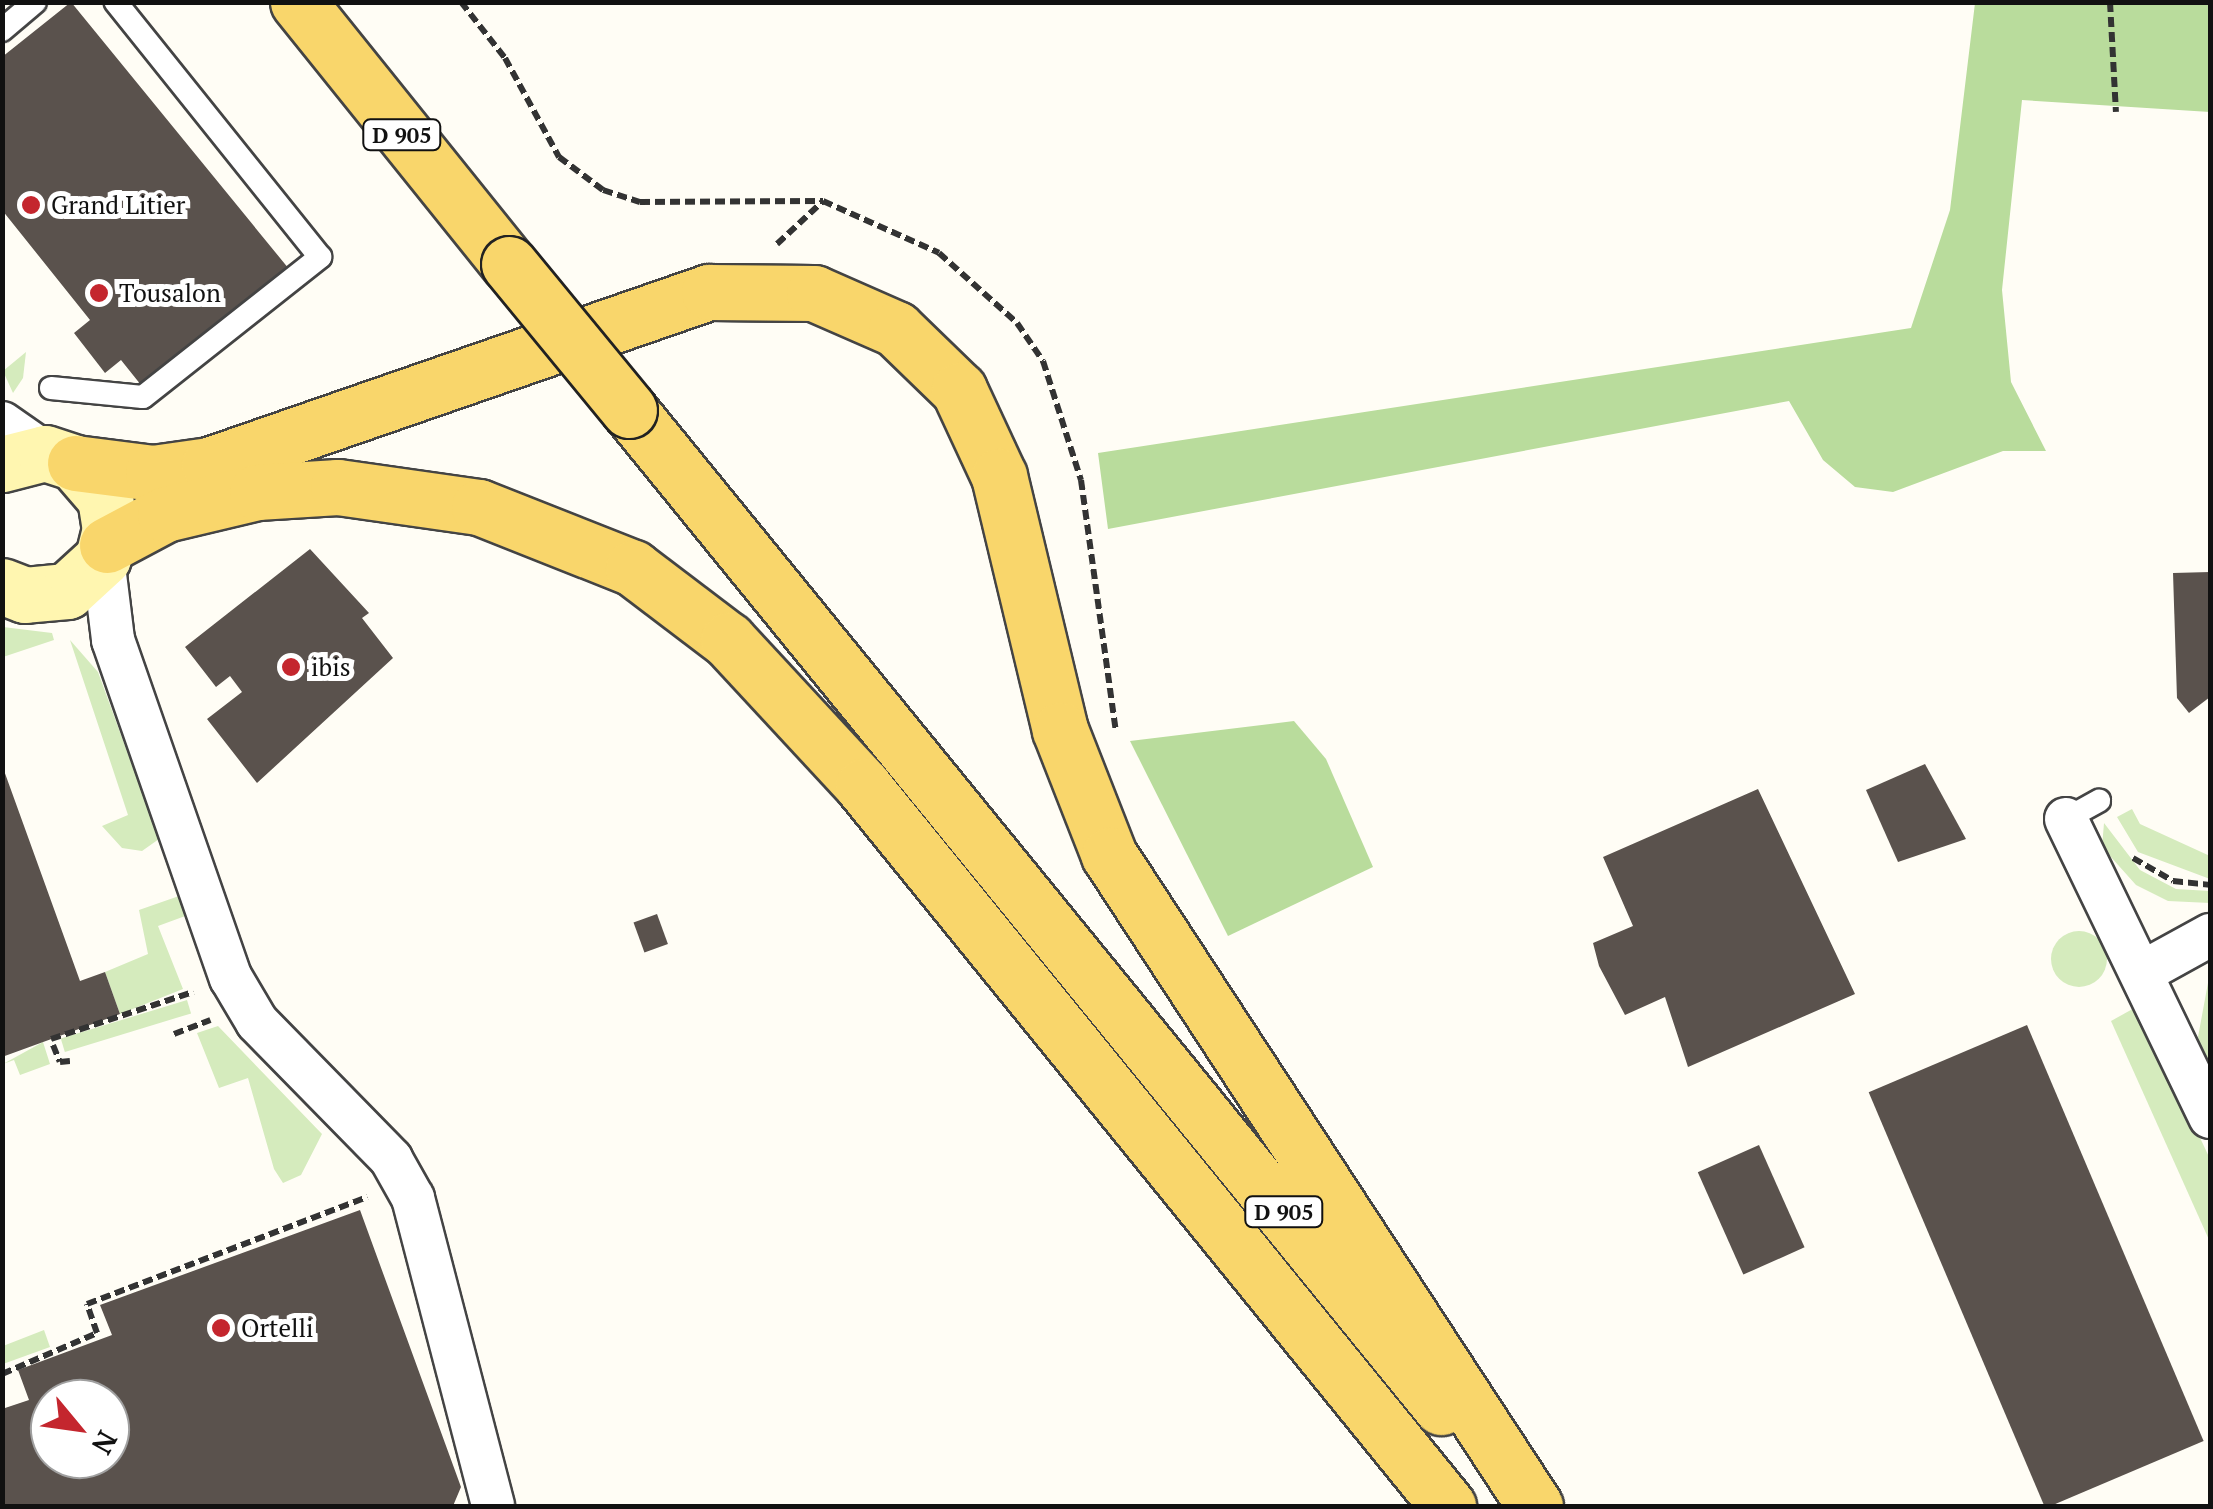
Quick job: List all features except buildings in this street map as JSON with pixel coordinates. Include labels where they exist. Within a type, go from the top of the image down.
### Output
[{"type":"main road","name":"D 905","points":[[298,2],[1521,1506]]},
{"type":"main road","points":[[31,451],[153,474],[210,466],[709,292],[814,293],[896,329],[958,390],[998,476],[1060,730],[1109,855],[1427,1328],[1535,1506]]},
{"type":"main road","points":[[31,451],[106,498],[105,552]]},
{"type":"main road","points":[[22,591],[67,591],[105,552],[178,510],[338,487],[479,507],[633,568],[728,640],[863,786],[1448,1506]]},
{"type":"street","points":[[105,552],[113,640],[231,978],[258,1022],[391,1160],[413,1198],[493,1506]]},
{"type":"street","points":[[22,591],[86,614],[113,640]]},
{"type":"street","points":[[2082,810],[2143,972],[2210,1117]]},
{"type":"street","points":[[2143,972],[2210,935]]},
{"type":"lane","points":[[2,30],[35,2]]},
{"type":"lane","points":[[51,388],[143,398],[320,258],[116,2]]},
{"type":"path","points":[[461,2],[505,58],[559,158],[603,190],[640,202],[823,201],[764,256]]},
{"type":"path","points":[[2110,2],[2116,112]]},
{"type":"path","points":[[2082,810],[2144,866],[2210,885]]},
{"type":"path","points":[[70,1061],[60,1062],[52,1042],[231,978]]},
{"type":"path","points":[[2,1374],[97,1333],[87,1304],[211,1261],[366,1198],[391,1160]]},
{"type":"path","points":[[2,1384],[2,1400]]},
{"type":"green space","points":[[1975,3],[2210,3],[2210,112],[2022,100],[2002,290],[2011,382],[2046,451],[2003,451],[1893,492],[1855,487],[1823,460],[1789,401],[1108,529],[1098,453],[1911,328],[1950,210]]},
{"type":"green space","points":[[26,352],[23,378],[13,393],[3,371]]},
{"type":"green space","points":[[3,627],[52,633],[54,640],[3,657]]},
{"type":"green space","points":[[70,640],[98,672],[159,839],[142,851],[122,848],[102,826],[128,815]]},
{"type":"green space","points":[[1294,721],[1326,759],[1373,867],[1228,936],[1130,741]]},
{"type":"green space","points":[[2132,809],[2140,824],[2210,856],[2210,879],[2138,852],[2117,817]]},
{"type":"green space","points":[[2104,823],[2140,870],[2176,889],[2210,891],[2210,903],[2168,901],[2136,885],[2102,847]]},
{"type":"green space","points":[[179,896],[188,915],[158,926],[183,989],[120,1014],[105,972],[148,954],[139,910]]},
{"type":"green space","points":[[2079,931],[2099,939],[2107,959],[2099,979],[2079,987],[2059,979],[2051,959],[2059,939]]},
{"type":"green space","points":[[2210,972],[2209,1037],[2210,1075],[2198,1037]]},
{"type":"green space","points":[[187,1000],[191,1013],[65,1052],[61,1039]]},
{"type":"green space","points":[[2138,1006],[2210,1159],[2210,1242],[2111,1021]]},
{"type":"green space","points":[[218,1026],[322,1134],[301,1175],[283,1183],[274,1169],[248,1078],[219,1088],[197,1033]]},
{"type":"green space","points":[[43,1042],[50,1064],[20,1075],[14,1060],[3,1064]]},
{"type":"green space","points":[[44,1330],[50,1347],[3,1364],[3,1346]]},
{"type":"place","name":"Grand Litier","points":[[31,205]]},
{"type":"place","name":"Tousalon","points":[[99,293]]},
{"type":"place","name":"ibis","points":[[291,667]]},
{"type":"place","name":"Ortelli","points":[[221,1328]]}]
